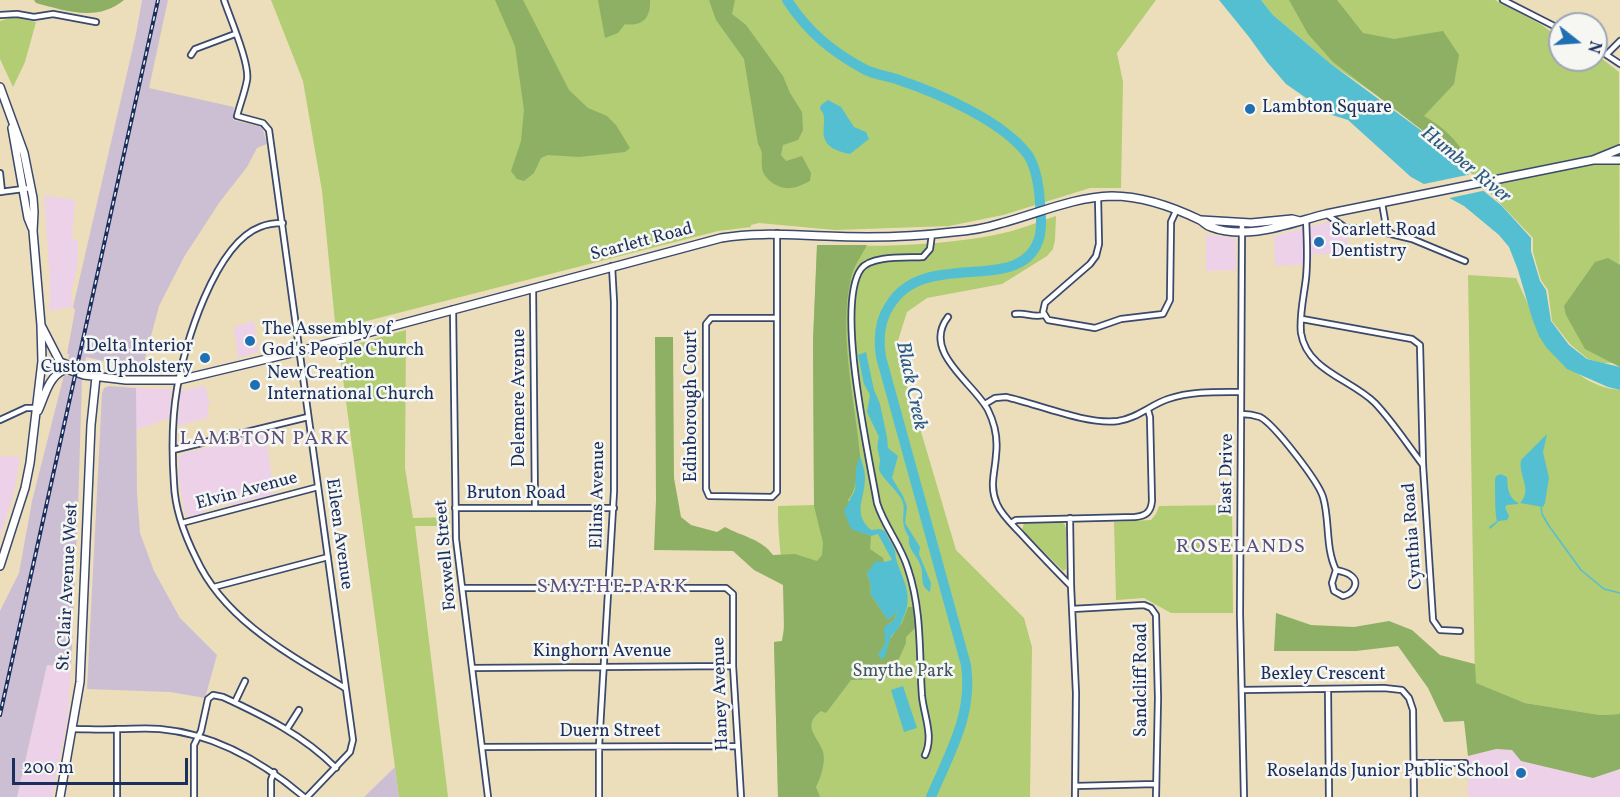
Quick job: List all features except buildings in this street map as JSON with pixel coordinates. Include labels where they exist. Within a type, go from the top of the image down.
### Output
[{"type":"main road","points":[[0,87],[11,121],[27,188],[28,218],[33,231],[42,362],[25,488],[0,566]]},
{"type":"main road","name":"Scarlett Road","points":[[1593,160],[1620,149]]},
{"type":"main road","name":"Scarlett Road","points":[[1201,220],[1209,227],[1242,231],[1293,225],[1326,214],[1493,179],[1593,160],[1620,159]]},
{"type":"main road","name":"Scarlett Road","points":[[42,362],[64,370],[96,377],[126,380],[178,380],[300,351],[722,237],[777,233],[845,237],[932,234],[984,228],[1074,201],[1098,197],[1133,198],[1155,203],[1201,220],[1242,223],[1303,220]]},
{"type":"main road","name":"Scarlett Road","points":[[41,326],[60,362],[96,377]]},
{"type":"main road","points":[[35,419],[50,383],[57,374],[64,370]]},
{"type":"main road","name":"St. Clair Avenue West","points":[[60,797],[80,682],[91,425],[96,377]]},
{"type":"street","name":"Eileen Avenue","points":[[224,0],[247,71],[247,80],[237,116],[267,126],[283,223],[354,743],[350,752],[336,768],[305,797]]},
{"type":"street","points":[[1503,0],[1548,23]]},
{"type":"street","points":[[1515,6],[1519,0]]},
{"type":"street","points":[[0,15],[17,14],[34,17],[52,14],[96,22]]},
{"type":"street","points":[[191,54],[195,49],[235,34]]},
{"type":"street","points":[[1608,53],[1620,41]]},
{"type":"street","points":[[1608,55],[1620,64]]},
{"type":"street","points":[[0,173],[1,192],[27,188]]},
{"type":"street","points":[[1098,197],[1099,244],[1096,256],[1046,303],[1043,315],[1048,320],[1095,328],[1121,318],[1164,314],[1170,300],[1171,222],[1176,211]]},
{"type":"street","points":[[1382,203],[1386,226],[1390,234]]},
{"type":"street","points":[[1326,214],[1346,228],[1361,228],[1390,234],[1421,243],[1465,261]]},
{"type":"street","name":"Cynthia Road","points":[[1303,220],[1307,261],[1302,319],[1303,339],[1311,357],[1324,369],[1373,401],[1389,418],[1423,465],[1433,620],[1440,630],[1460,631]]},
{"type":"street","points":[[283,223],[259,227],[237,244],[207,291],[194,321],[178,380],[173,450],[174,486],[182,523],[196,560],[214,587],[240,618],[279,648],[345,688]]},
{"type":"street","name":"East Drive","points":[[1242,223],[1244,797]]},
{"type":"street","name":"Edinborough Court","points":[[777,233],[777,318],[777,492],[772,497],[709,496],[706,489],[706,324],[711,318],[777,318]]},
{"type":"street","points":[[925,754],[928,748],[929,732],[922,694],[918,613],[903,555],[877,503],[852,358],[852,300],[854,285],[862,268],[869,262],[879,259],[923,257],[930,249],[932,234]]},
{"type":"street","name":"Ellins Avenue","points":[[599,797],[599,746],[614,508],[612,266]]},
{"type":"street","name":"Delemere Avenue","points":[[533,288],[535,508]]},
{"type":"street","name":"Foxwell Street","points":[[453,309],[456,539],[488,797]]},
{"type":"street","points":[[1015,314],[1021,313],[1037,317],[1043,315]]},
{"type":"street","points":[[948,317],[944,323],[942,335],[945,354],[952,366],[985,404],[996,434],[992,487],[997,504],[1011,523],[1071,586]]},
{"type":"street","points":[[1302,319],[1418,342],[1421,349],[1423,465]]},
{"type":"street","points":[[985,404],[995,398],[1006,397],[1079,417],[1109,421],[1131,418],[1163,401],[1190,394],[1241,392]]},
{"type":"street","points":[[0,420],[26,408],[36,408]]},
{"type":"street","points":[[1011,523],[1016,520],[1140,516],[1150,511],[1152,494],[1148,410]]},
{"type":"street","points":[[1242,414],[1263,419],[1315,480],[1324,501],[1332,560],[1336,570],[1332,583],[1334,591],[1340,596],[1347,596],[1355,588],[1354,580],[1350,574],[1336,570]]},
{"type":"street","points":[[173,450],[308,417]]},
{"type":"street","name":"Elvin Avenue","points":[[182,523],[318,487]]},
{"type":"street","name":"Bruton Road","points":[[455,508],[614,508]]},
{"type":"street","points":[[1070,518],[1076,693],[1075,797]]},
{"type":"street","points":[[214,587],[328,557]]},
{"type":"street","points":[[462,588],[608,587]]},
{"type":"street","name":"Haney Avenue","points":[[608,587],[726,588],[733,594],[733,666],[741,797]]},
{"type":"street","name":"Sandcliff Road","points":[[1072,609],[1144,605],[1155,612],[1158,698],[1156,797]]},
{"type":"street","name":"Kinghorn Avenue","points":[[472,668],[733,666]]},
{"type":"street","points":[[235,702],[245,681]]},
{"type":"street","points":[[1328,689],[1329,797]]},
{"type":"street","name":"Bexley Crescent","points":[[1242,690],[1397,689],[1406,693],[1413,710],[1414,797]]},
{"type":"street","points":[[194,797],[194,745],[201,731],[208,699],[211,695],[235,702],[287,729],[336,768]]},
{"type":"street","points":[[287,729],[299,710]]},
{"type":"street","points":[[72,729],[158,729],[198,736],[236,750],[274,772],[305,797]]},
{"type":"street","points":[[117,729],[117,797]]},
{"type":"street","name":"Duern Street","points":[[482,747],[738,746]]},
{"type":"street","points":[[1414,763],[1465,763]]},
{"type":"street","points":[[271,797],[271,780],[274,772]]},
{"type":"street","points":[[1075,786],[1156,784]]},
{"type":"shaded area","points":[[142,0],[168,0],[149,88],[234,107],[233,120],[262,127],[267,144],[257,148],[247,167],[219,203],[184,257],[159,306],[142,370],[86,357],[84,366],[68,362],[69,354],[67,354],[75,310],[73,307]]},
{"type":"shaded area","points":[[44,195],[75,200],[72,239],[78,240],[78,264],[71,293],[73,307],[49,311],[50,281]]},
{"type":"shaded area","points":[[1331,221],[1347,232],[1349,254],[1312,254],[1311,264],[1275,266],[1274,236]]},
{"type":"shaded area","points":[[1206,235],[1235,238],[1236,270],[1206,271]]},
{"type":"shaded area","points":[[254,321],[258,352],[238,358],[234,327]]},
{"type":"shaded area","points":[[64,375],[82,379],[71,667],[47,665],[17,797],[0,797],[0,611],[19,573],[32,501]]},
{"type":"shaded area","points":[[205,385],[210,404],[207,406],[209,417],[178,426],[181,391]]},
{"type":"shaded area","points":[[109,386],[136,388],[137,492],[140,533],[154,571],[180,618],[217,655],[205,698],[170,692],[87,689],[102,393],[104,388]]},
{"type":"shaded area","points":[[136,388],[171,389],[170,418],[136,430]]},
{"type":"shaded area","points":[[266,433],[274,494],[231,505],[226,504],[205,510],[205,513],[189,516],[185,514],[179,479],[181,454]]},
{"type":"shaded area","points":[[0,456],[20,457],[15,489],[0,537]]},
{"type":"shaded area","points":[[47,665],[71,667],[68,717],[52,797],[17,797]]},
{"type":"shaded area","name":"Roselands Junior Public School","points":[[1496,749],[1512,750],[1593,778],[1620,769],[1620,797],[1468,797],[1468,756]]},
{"type":"shaded area","points":[[395,767],[399,797],[364,797]]},
{"type":"green space","points":[[34,0],[124,0],[104,11],[82,13],[47,6],[36,3]]},
{"type":"green space","points":[[271,0],[1156,0],[1117,53],[1123,82],[1121,188],[1090,188],[1003,215],[949,226],[835,230],[759,223],[751,227],[718,231],[359,323],[336,332],[322,191],[303,81]]},
{"type":"green space","points":[[495,0],[523,0],[569,90],[588,108],[607,116],[616,125],[630,148],[625,152],[579,157],[548,155],[541,158],[534,173],[524,181],[517,179],[511,171],[521,141],[524,110],[515,46]]},
{"type":"green space","points":[[598,0],[650,0],[650,6],[645,20],[637,24],[625,24],[618,33],[605,38]]},
{"type":"green space","points":[[709,0],[735,0],[732,14],[746,25],[783,76],[802,112],[803,130],[798,140],[783,145],[781,155],[786,161],[802,156],[811,173],[810,181],[787,188],[772,183],[765,176],[744,59],[716,20]]},
{"type":"green space","points":[[1261,0],[1495,0],[1548,30],[1548,72],[1608,72],[1608,63],[1619,72],[1620,365],[1588,359],[1570,344],[1552,321],[1548,290],[1541,280],[1533,252],[1533,238],[1449,150],[1414,121],[1331,64],[1273,15]]},
{"type":"green space","points":[[1289,0],[1337,0],[1363,33],[1394,39],[1443,31],[1459,55],[1454,84],[1424,116],[1449,134],[1467,159],[1461,164],[1448,150],[1333,62],[1308,34]]},
{"type":"green space","points":[[13,17],[36,22],[25,62],[13,87],[0,59],[0,21]]},
{"type":"green space","name":"Smythe Park","points":[[1056,216],[1053,249],[1047,256],[1002,284],[927,298],[907,312],[896,347],[956,550],[1024,618],[1032,647],[1030,797],[778,797],[774,642],[782,641],[785,608],[778,506],[814,505],[813,341],[817,245],[864,246],[962,240],[1020,229]]},
{"type":"green space","points":[[817,245],[867,245],[852,274],[847,299],[847,344],[860,455],[855,485],[848,500],[863,533],[871,536],[870,549],[883,558],[884,562],[867,573],[871,587],[870,593],[887,619],[891,618],[898,609],[894,620],[888,624],[885,644],[878,655],[902,623],[908,607],[913,607],[916,627],[906,637],[906,643],[891,676],[882,679],[851,680],[826,713],[821,711],[812,721],[812,730],[824,758],[816,787],[820,797],[778,797],[774,642],[782,641],[784,630],[783,585],[754,570],[733,551],[654,550],[655,337],[673,337],[674,478],[681,517],[691,525],[717,532],[725,527],[757,541],[773,555],[795,554],[817,561],[822,555],[823,543],[814,506],[813,341]]},
{"type":"green space","points":[[1608,258],[1620,265],[1620,367],[1585,349],[1566,315],[1564,306],[1595,262]]},
{"type":"green space","points":[[1468,275],[1516,278],[1533,314],[1554,349],[1583,377],[1600,386],[1620,390],[1620,714],[1600,715],[1525,703],[1475,683]]},
{"type":"green space","points":[[406,330],[405,468],[413,518],[450,517],[450,526],[415,526],[448,797],[399,797],[339,349]]},
{"type":"green space","points":[[1232,505],[1233,613],[1171,613],[1144,598],[1116,600],[1114,522],[1151,520],[1159,506]]},
{"type":"green space","points":[[1061,521],[1066,530],[1066,569],[1063,571],[1022,530],[1024,523]]},
{"type":"green space","points":[[1276,613],[1311,625],[1354,627],[1389,621],[1412,630],[1440,655],[1475,664],[1476,683],[1525,703],[1600,715],[1620,714],[1620,769],[1593,778],[1521,761],[1512,750],[1496,749],[1468,756],[1464,721],[1444,722],[1428,688],[1398,646],[1356,651],[1274,651]]},
{"type":"water","points":[[1219,0],[1261,0],[1273,15],[1331,64],[1449,151],[1480,188],[1502,206],[1531,238],[1531,251],[1540,281],[1546,290],[1551,321],[1569,345],[1587,359],[1620,367],[1620,390],[1567,369],[1546,347],[1532,318],[1509,247],[1499,235],[1464,206],[1411,177],[1348,120],[1329,114],[1286,84]]},
{"type":"water","points":[[828,100],[841,107],[854,127],[866,132],[869,139],[850,154],[837,150],[825,139],[823,114],[820,109],[821,105]]},
{"type":"water","points":[[866,352],[874,390],[880,404],[888,448],[898,456],[892,478],[907,506],[905,523],[920,547],[919,554],[931,583],[930,592],[924,587],[920,563],[911,549],[904,526],[902,500],[879,469],[877,446],[879,437],[867,412],[870,395],[864,384],[858,355]]},
{"type":"water","points":[[1547,434],[1543,452],[1549,478],[1545,503],[1543,507],[1520,503],[1525,493],[1521,460]]},
{"type":"water","points":[[860,455],[865,478],[861,506],[862,518],[871,530],[885,531],[895,550],[896,560],[908,595],[907,608],[902,622],[891,636],[885,657],[881,659],[878,655],[885,644],[884,627],[894,620],[898,610],[887,619],[870,593],[871,587],[867,573],[876,561],[892,560],[878,534],[871,536],[851,529],[844,511],[855,490],[856,468]]},
{"type":"water","points":[[1501,474],[1507,477],[1509,493],[1518,504],[1507,505],[1505,507],[1509,516],[1507,520],[1499,521],[1490,529],[1489,527],[1497,521],[1495,480],[1496,476]]},
{"type":"water","points":[[903,686],[917,728],[904,732],[891,690]]},
{"type":"pier","points":[[1472,174],[1487,190],[1445,199],[1419,185]]},
{"type":"waterway","name":"Black Creek","points":[[787,0],[812,31],[852,62],[868,71],[950,100],[1003,131],[1028,155],[1034,166],[1038,184],[1041,231],[1031,254],[1015,265],[995,270],[927,278],[906,288],[890,305],[880,330],[881,357],[966,665],[967,683],[963,717],[931,797]]},
{"type":"waterway","points":[[1541,507],[1549,526],[1581,570],[1604,589],[1620,593]]},
{"type":"railway","points":[[0,715],[158,0]]},
{"type":"place","name":"Lambton Square","points":[[1250,109]]},
{"type":"place","name":"Scarlett Road Dentistry","points":[[1319,242]]},
{"type":"place","name":"The Assembly of God's People Church","points":[[250,341]]},
{"type":"place","name":"Delta Interior Custom Upholstery","points":[[205,358]]},
{"type":"place","name":"New Creation International Church","points":[[255,385]]},
{"type":"place","name":"Roselands Junior Public School","points":[[1521,773]]},
{"type":"district","name":"LAMBTON PARK","points":[[265,440]]},
{"type":"district","name":"ROSELANDS","points":[[1241,548]]},
{"type":"district","name":"SMYTHE PARK","points":[[613,588]]},
{"type":"water label","name":"Humber River","points":[[1465,166]]}]
